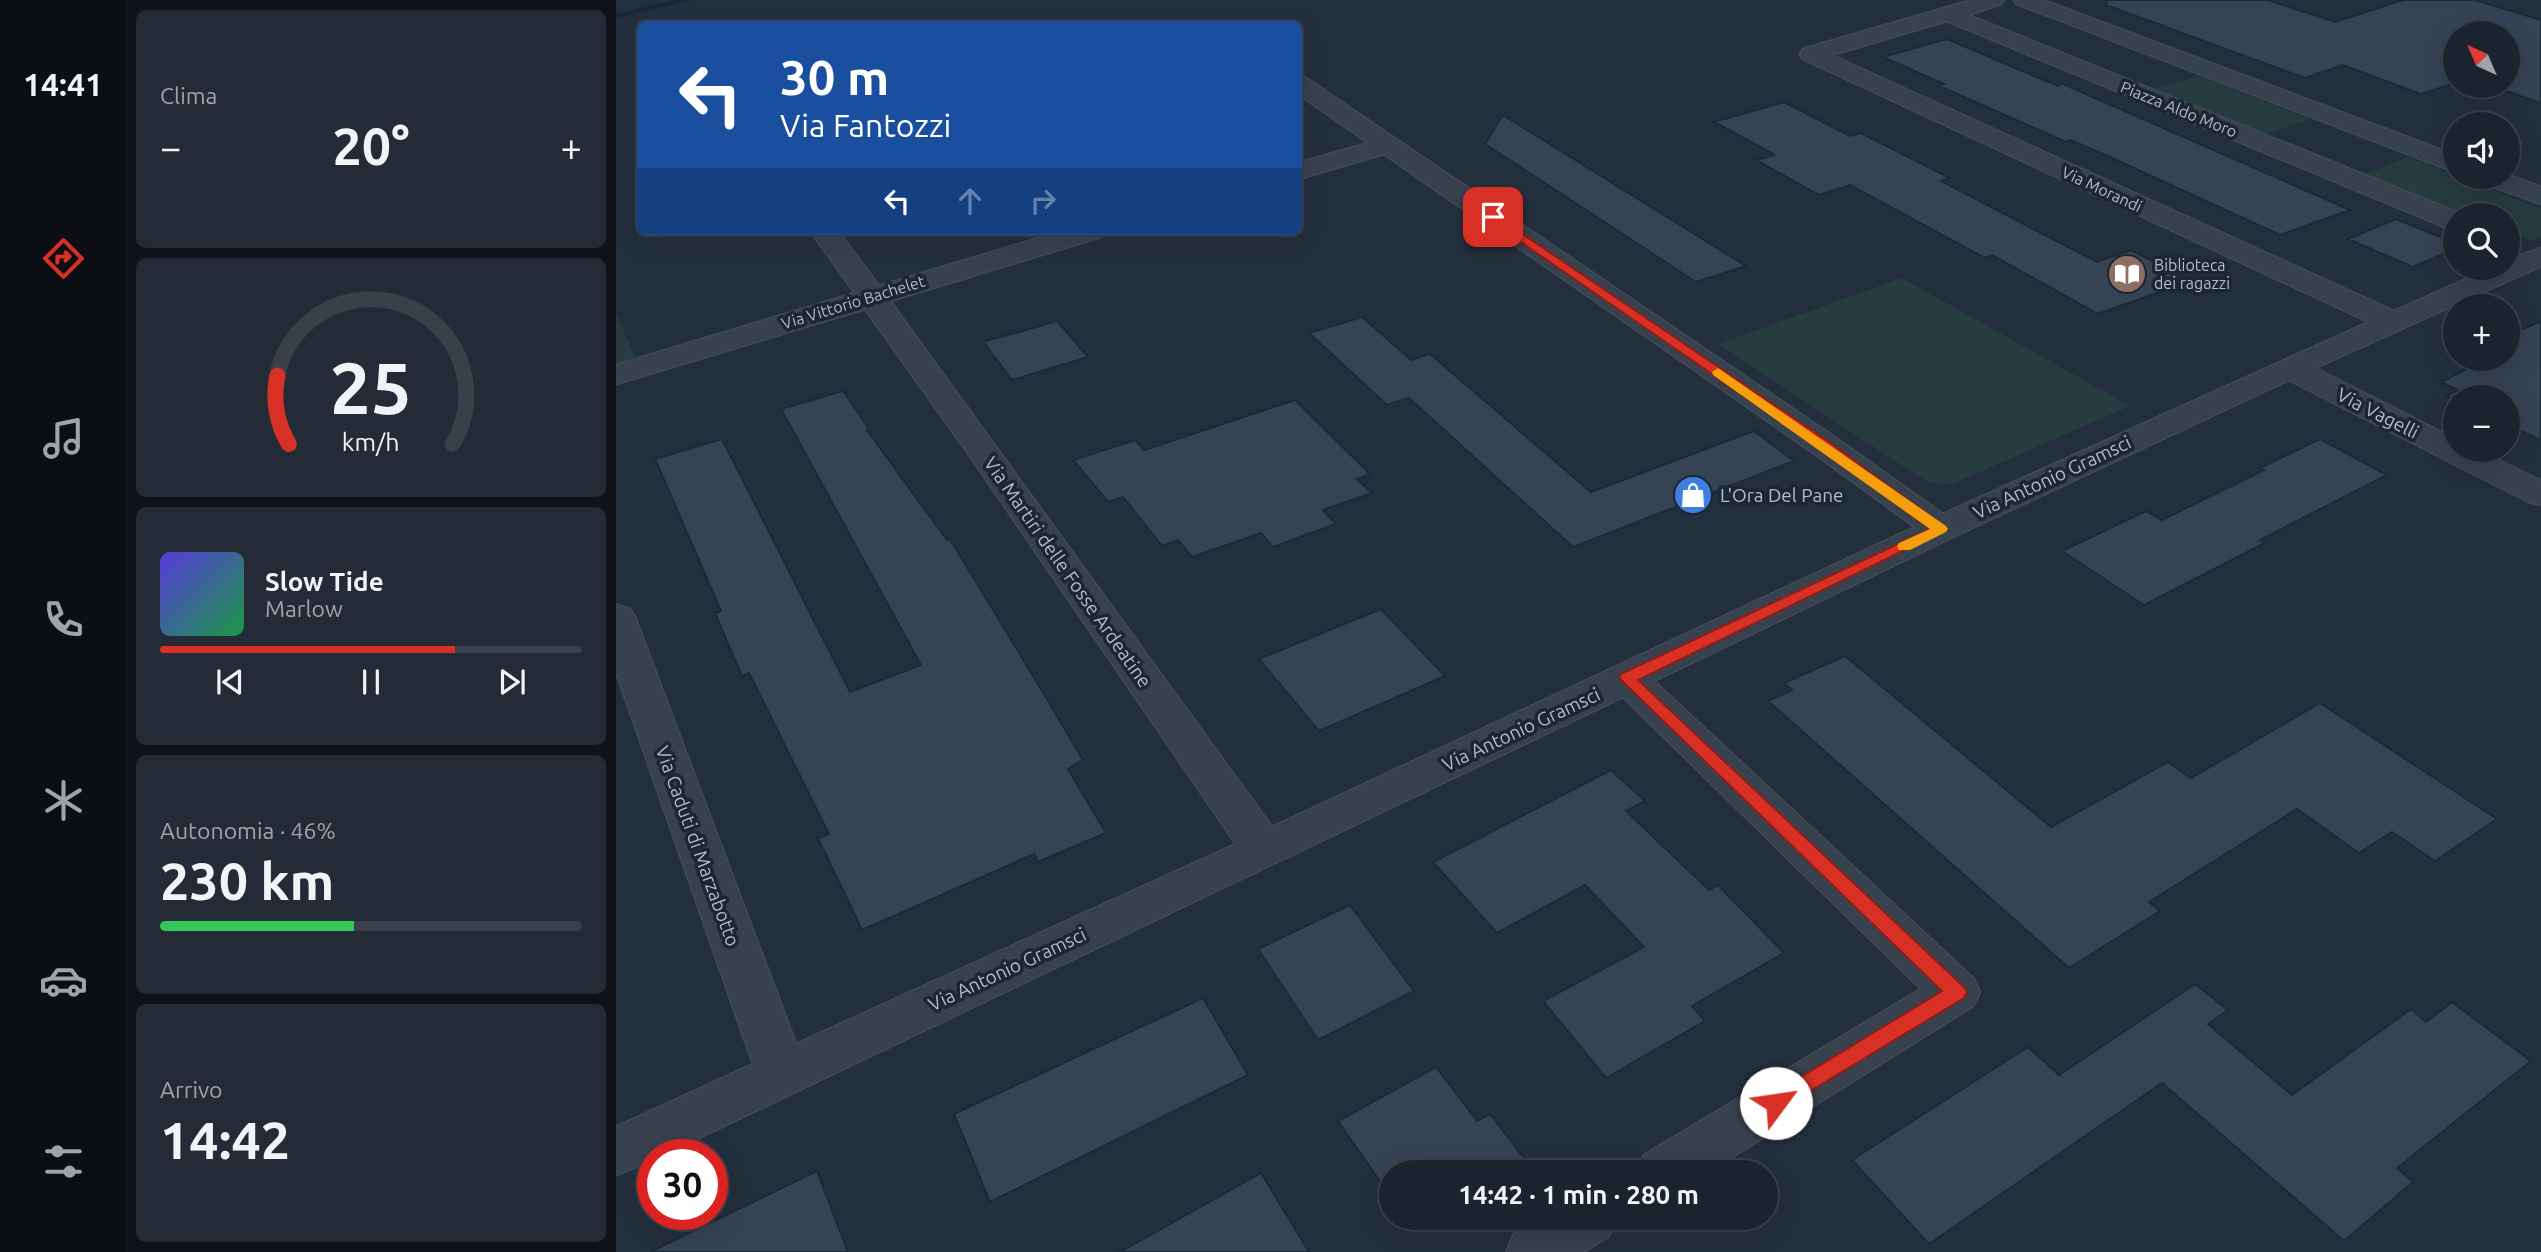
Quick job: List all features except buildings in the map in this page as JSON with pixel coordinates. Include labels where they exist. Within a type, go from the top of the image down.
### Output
[{"type":"street","points":[[1948,14],[1994,0]]},
{"type":"street","points":[[2024,0],[2443,159]]},
{"type":"street","name":"Via Morandi","points":[[1948,14],[1811,54],[2394,322]]},
{"type":"street","name":"Piazza Aldo Moro","points":[[1948,14],[2443,216]]},
{"type":"street","points":[[1303,86],[1824,445],[1940,529]]},
{"type":"street","points":[[1302,170],[1388,145]]},
{"type":"street","points":[[2520,189],[2541,197]]},
{"type":"street","name":"Via Martiri delle Fosse Ardeatine","points":[[827,235],[987,456],[1264,850]]},
{"type":"street","name":"Via Vittorio Bachelet","points":[[616,375],[1077,235]]},
{"type":"street","points":[[2520,247],[2541,256]]},
{"type":"street","name":"Via Antonio Gramsci","points":[[616,1152],[1264,850],[1940,529],[2541,256]]},
{"type":"street","name":"Via Vagelli","points":[[2290,368],[2541,495]]},
{"type":"street","name":"Via Caduti di Marzabotto","points":[[616,617],[782,1074]]},
{"type":"street","points":[[1627,678],[1956,992],[1683,1160]]},
{"type":"street","points":[[1534,1252],[1570,1230]]},
{"type":"green space","points":[[2199,76],[2310,119],[2265,134],[2154,89]]},
{"type":"green space","points":[[2408,157],[2443,171],[2443,189],[2490,189],[2541,209],[2541,237],[2533,241],[2520,236],[2520,203],[2443,205],[2366,174]]},
{"type":"green space","points":[[1902,278],[2130,406],[1955,483],[1939,485],[1924,480],[1718,344]]},
{"type":"green space","points":[[616,313],[635,357],[616,364]]},
{"type":"waterway","points":[[616,16],[686,0]]},
{"type":"slow traffic","points":[[1718,372],[1940,529],[1905,546]]},
{"type":"place","name":"Biblioteca dei ragazzi","points":[[2127,274]]},
{"type":"place","name":"L'Ora Del Pane","points":[[1693,495]]},
{"type":"route","points":[[1493,217],[1824,445],[1940,529],[1627,678],[1956,992],[1776,1103]]}]
